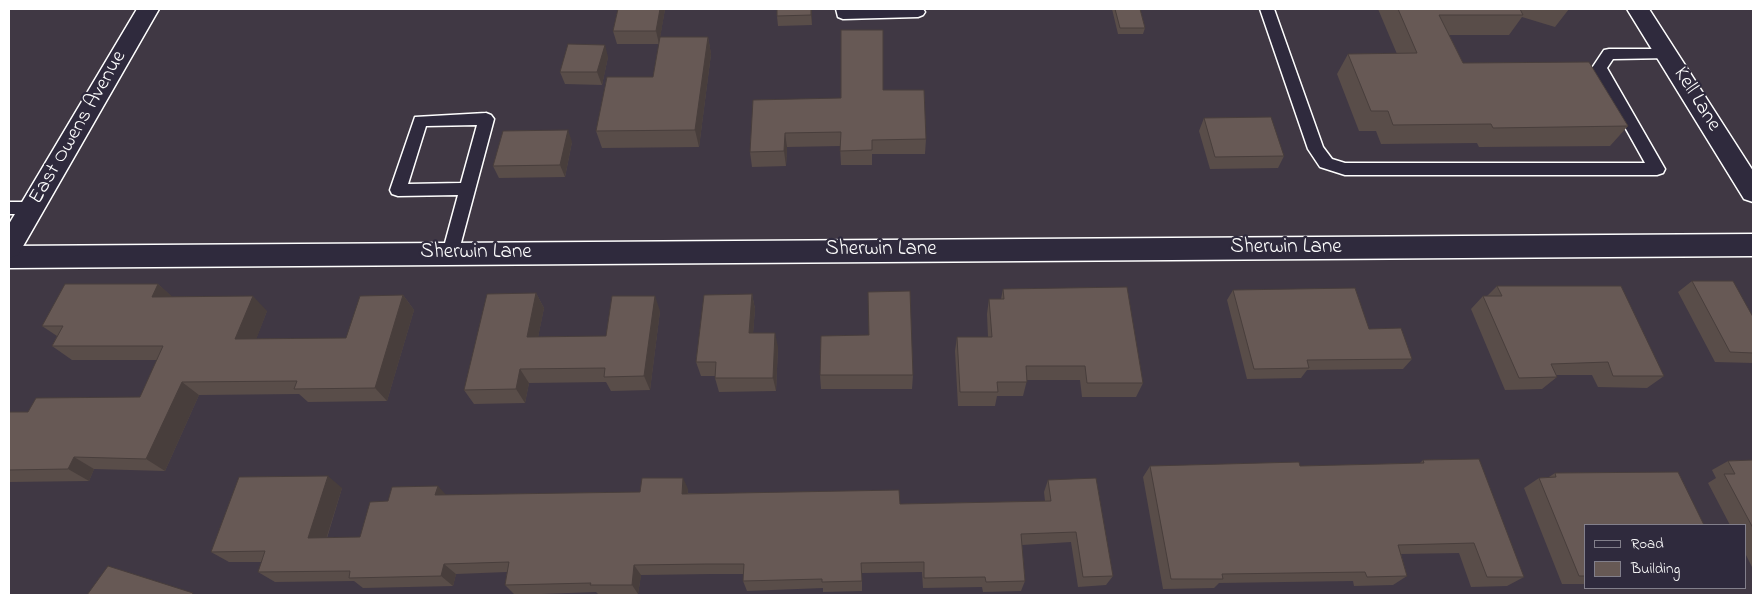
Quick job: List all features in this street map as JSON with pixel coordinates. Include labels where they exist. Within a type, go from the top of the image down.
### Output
[{"type":"street","name":"East Owens Avenue","points":[[9,247],[20,208],[148,9]]},
{"type":"street","name":"Kell Lane","points":[[1638,9],[1753,192]]},
{"type":"street","name":"Sherwin Lane","points":[[9,257],[1753,245]]},
{"type":"lane","points":[[843,9],[843,14],[918,12]]},
{"type":"lane","points":[[1267,9],[1316,149],[1326,163],[1345,169],[1657,169],[1599,68],[1609,54],[1666,54]]},
{"type":"lane","points":[[450,254],[468,189],[486,119],[420,121],[398,190],[468,189]]},
{"type":"building","points":[[618,9],[660,9],[656,31],[613,31]]},
{"type":"building","points":[[777,9],[811,9],[811,15],[777,16]]},
{"type":"building","points":[[1115,9],[1140,9],[1145,28],[1120,28]]},
{"type":"building","points":[[1398,9],[1520,9],[1523,15],[1439,15],[1463,63],[1589,62],[1628,126],[1493,128],[1491,124],[1393,125],[1388,111],[1371,111],[1348,54],[1417,53]]},
{"type":"building","points":[[841,30],[883,30],[883,90],[924,90],[926,139],[872,140],[872,150],[840,151],[841,132],[785,133],[784,151],[750,152],[753,100],[841,98]]},
{"type":"building","points":[[660,37],[708,37],[695,130],[596,131],[607,77],[653,77]]},
{"type":"building","points":[[568,44],[605,45],[597,72],[560,72]]},
{"type":"building","points":[[1271,117],[1284,156],[1215,157],[1204,118]]},
{"type":"building","points":[[568,130],[560,165],[493,166],[503,131]]},
{"type":"building","points":[[1692,281],[1733,281],[1753,317],[1753,353],[1730,352]]},
{"type":"building","points":[[65,284],[158,284],[152,297],[253,296],[235,339],[346,338],[360,296],[403,295],[375,388],[294,389],[297,381],[182,382],[146,459],[74,457],[68,469],[9,470],[9,412],[28,412],[36,398],[140,397],[163,346],[52,346],[63,326],[42,326]]},
{"type":"building","points":[[1497,286],[1621,286],[1664,376],[1613,376],[1608,362],[1551,364],[1557,377],[1519,378],[1483,296],[1502,296]]},
{"type":"building","points":[[1127,287],[1143,383],[1087,383],[1085,366],[1026,366],[1027,382],[997,382],[998,392],[960,392],[957,337],[992,337],[989,299],[1004,299],[1003,289]]},
{"type":"building","points":[[1355,288],[1369,329],[1401,328],[1412,359],[1307,360],[1309,368],[1254,369],[1233,290]]},
{"type":"building","points":[[910,291],[913,375],[820,375],[821,336],[869,335],[868,292]]},
{"type":"building","points":[[536,293],[527,337],[606,336],[612,296],[655,296],[644,376],[604,377],[605,368],[520,369],[516,389],[464,390],[487,294]]},
{"type":"building","points":[[752,294],[749,333],[775,333],[773,378],[715,378],[716,362],[696,362],[704,295]]},
{"type":"building","points":[[1479,459],[1524,577],[1487,577],[1474,543],[1398,545],[1407,576],[1367,577],[1365,572],[1222,574],[1223,579],[1171,579],[1150,466],[1299,462],[1300,466],[1424,463],[1423,460]]},
{"type":"building","points":[[1753,460],[1753,528],[1724,474],[1735,474],[1728,461]]},
{"type":"building","points":[[1678,472],[1704,524],[1584,524],[1584,576],[1579,576],[1539,478],[1556,477],[1555,473]]},
{"type":"building","points":[[328,476],[308,538],[360,537],[370,502],[388,501],[392,487],[438,486],[435,495],[640,492],[642,478],[683,478],[682,494],[899,490],[900,504],[1051,501],[1048,480],[1096,478],[1113,576],[1083,577],[1076,532],[1021,534],[1025,581],[986,582],[985,577],[924,578],[924,562],[861,563],[862,581],[822,582],[822,579],[743,581],[744,564],[706,564],[634,565],[632,585],[590,585],[591,583],[505,585],[509,562],[444,564],[441,576],[349,578],[350,571],[258,572],[265,551],[211,552],[239,477]]},
{"type":"building","points":[[108,566],[193,593],[192,595],[87,595]]}]
